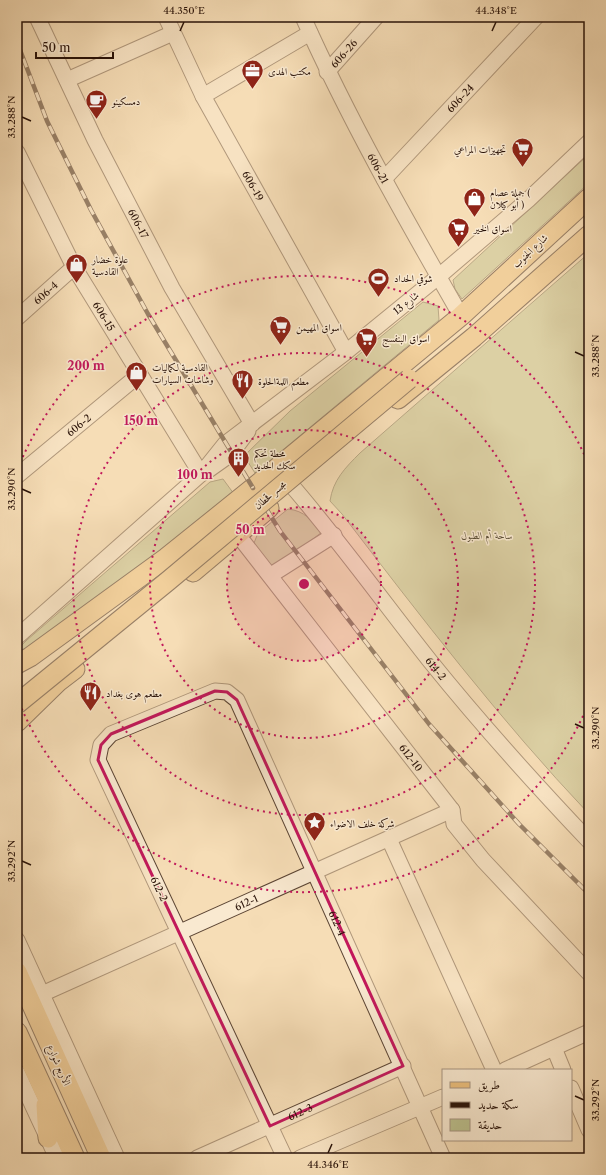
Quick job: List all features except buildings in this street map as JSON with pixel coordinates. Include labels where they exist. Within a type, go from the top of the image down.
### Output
[{"type":"main road","name":"شارع الجنوب","points":[[466,311],[589,198]]},
{"type":"main road","points":[[17,722],[58,682],[238,535],[490,322],[589,235]]},
{"type":"main road","name":"مجسر قحطان","points":[[17,704],[168,581],[407,376],[466,311]]},
{"type":"main road","points":[[17,664],[30,657],[166,558],[466,311]]},
{"type":"main road","name":"مجسر قحطان","points":[[17,690],[407,376],[490,322]]},
{"type":"main road","name":"الأربع شوارع","points":[[17,972],[101,1158]]},
{"type":"main road","points":[[17,1032],[75,1158]]},
{"type":"main road","points":[[46,1093],[48,1138]]},
{"type":"main road","points":[[87,1125],[90,1100]]},
{"type":"street","name":"606-17","points":[[37,17],[95,140],[172,288],[252,424]]},
{"type":"street","name":"606-19","points":[[166,17],[203,96],[346,352]]},
{"type":"street","name":"606-21","points":[[303,17],[327,72],[438,277],[466,311]]},
{"type":"street","name":"606-26","points":[[327,72],[376,17]]},
{"type":"street","name":"606-24","points":[[384,179],[536,17]]},
{"type":"street","points":[[67,80],[174,32]]},
{"type":"street","points":[[203,96],[310,33]]},
{"type":"street","name":"شارع 13","points":[[252,424],[346,352],[438,277],[516,210],[589,142]]},
{"type":"street","name":"606-15","points":[[17,152],[74,267],[201,474]]},
{"type":"street","name":"606-4","points":[[17,318],[74,267]]},
{"type":"street","name":"606-2","points":[[17,476],[140,374]]},
{"type":"street","points":[[17,637],[201,474],[232,454],[243,440],[252,424]]},
{"type":"street","name":"614-2","points":[[293,487],[334,535],[436,667],[520,767],[589,841]]},
{"type":"street","name":"612-10","points":[[238,535],[271,575],[452,810],[454,824],[483,860],[589,973]]},
{"type":"street","points":[[271,575],[334,535]]},
{"type":"street","name":"612-2","points":[[227,692],[215,691],[111,734],[101,745],[98,760],[285,1158]]},
{"type":"street","name":"612-4","points":[[227,692],[237,700],[443,1158]]},
{"type":"street","name":"612-1","points":[[42,994],[180,934],[452,810]]},
{"type":"street","points":[[389,839],[494,1069]]},
{"type":"street","points":[[17,940],[117,1158]]},
{"type":"street","points":[[507,1069],[589,1032]]},
{"type":"street","points":[[554,1048],[564,1069]]},
{"type":"street","name":"612-3","points":[[197,1158],[402,1066]]},
{"type":"street","points":[[17,1072],[57,1158]]},
{"type":"street","points":[[572,1090],[589,1130]]},
{"type":"street","points":[[300,1158],[442,1097]]},
{"type":"highlighted area","points":[[215,691],[227,692],[237,700],[403,1066],[270,1126],[98,760],[101,745],[111,734]]},
{"type":"green space","points":[[589,154],[589,183],[462,299],[455,289],[453,280]]},
{"type":"green space","name":"ساحة أم الطبول","points":[[589,253],[589,814],[493,705],[431,629],[342,514],[330,501],[334,487],[340,475],[360,453]]},
{"type":"green space","points":[[423,302],[438,306],[439,320],[255,473],[244,456],[290,411]]},
{"type":"green space","points":[[223,479],[234,494],[39,643],[17,655],[17,650],[27,640],[210,482]]},
{"type":"green space","points":[[288,509],[303,514],[322,532],[272,570],[259,554],[254,543],[258,533]]},
{"type":"railway","points":[[17,42],[47,121],[91,210],[148,314],[253,488]]},
{"type":"railway","points":[[267,510],[280,531],[429,724],[519,824],[589,894]]},
{"type":"place","name":"مكتب الهدى","points":[[252,90]]},
{"type":"place","name":"دمسكينو","points":[[97,120]]},
{"type":"place","name":"تجهيزات المراعي","points":[[522,168]]},
{"type":"place","name":"جملة عصام ( أبو كيلان )","points":[[475,218]]},
{"type":"place","name":"اسواق الخير","points":[[459,248]]},
{"type":"place","name":"علوة خضار القادسية","points":[[77,284]]},
{"type":"place","name":"شوقي الحداد","points":[[379,298]]},
{"type":"place","name":"اسواق المهيمن","points":[[281,346]]},
{"type":"place","name":"اسواق البنفسج","points":[[367,358]]},
{"type":"place","name":"القادسية لكماليات وشاسات السيارات","points":[[137,392]]},
{"type":"place","name":"مطعم اللمةالحلوة","points":[[243,400]]},
{"type":"place","name":"محطة تحكم سكك الحديد","points":[[238,478]]},
{"type":"place","name":"مطعم هوى بغداد","points":[[90,712]]},
{"type":"place","name":"شركة خلف الاضواء","points":[[315,842]]}]
